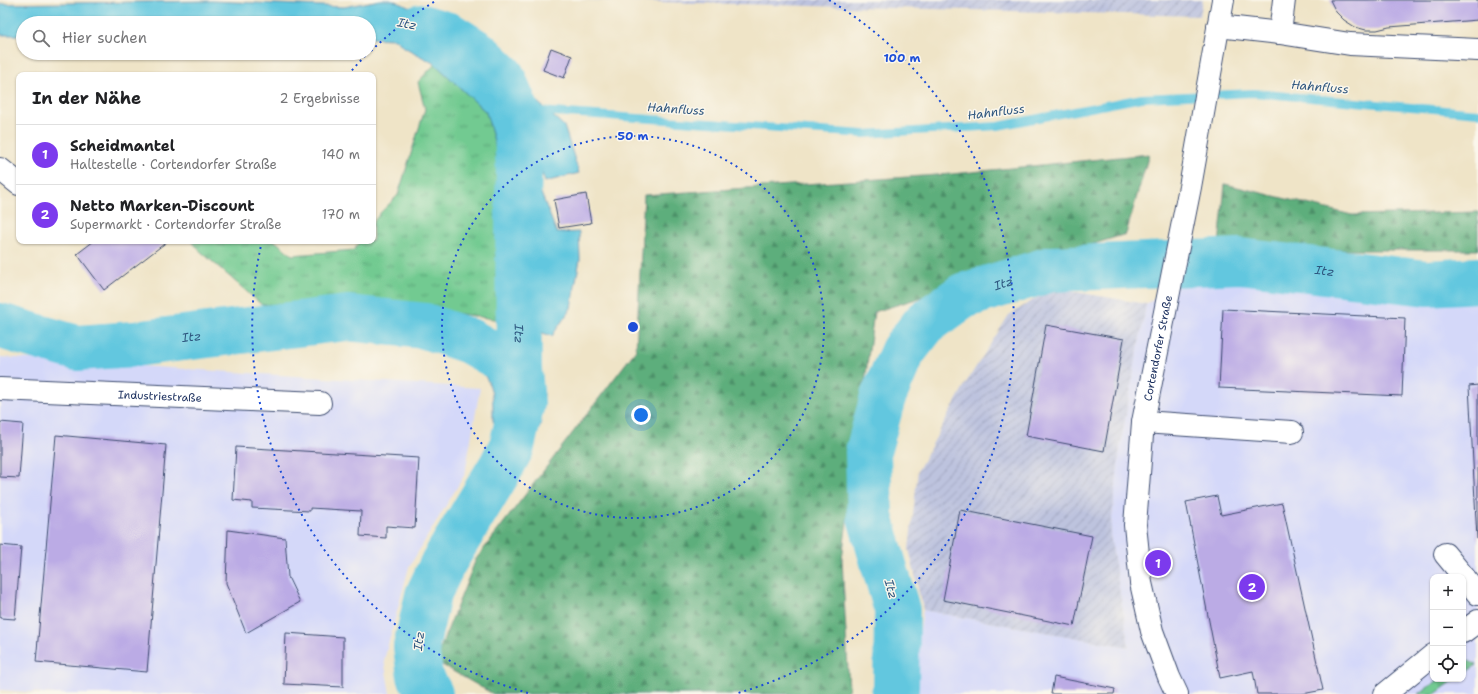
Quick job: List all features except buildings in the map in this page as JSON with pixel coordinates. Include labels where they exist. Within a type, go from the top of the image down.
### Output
[{"type":"street","name":"Cortendorfer Straße","points":[[1177,694],[1152,631],[1141,583],[1135,525],[1143,422],[1190,187],[1223,0]]},
{"type":"street","points":[[1280,33],[1284,0]]},
{"type":"street","points":[[1218,26],[1280,33],[1350,44],[1478,50]]},
{"type":"street","points":[[0,170],[16,182]]},
{"type":"street","name":"Industriestraße","points":[[0,389],[320,404]]},
{"type":"street","points":[[1143,422],[1292,432]]},
{"type":"street","points":[[1445,554],[1478,594]]},
{"type":"street","points":[[1466,630],[1478,621]]},
{"type":"street","points":[[1384,694],[1430,657]]},
{"type":"shaded area","points":[[577,0],[1203,0],[1200,16]]},
{"type":"shaded area","points":[[1213,266],[1478,266],[1478,694],[910,694],[923,610],[1129,647],[1110,535],[1120,446],[1146,304]]},
{"type":"shaded area","points":[[1053,288],[1146,304],[1120,446],[1110,535],[1129,647],[923,610],[909,549],[918,470],[967,381],[1009,315]]},
{"type":"shaded area","points":[[0,357],[480,388],[465,474],[409,567],[384,660],[390,694],[56,694],[0,690]]},
{"type":"green space","points":[[435,64],[486,112],[502,180],[506,321],[366,299],[262,305],[198,249],[194,244],[279,244],[292,255],[354,250],[358,244],[376,244],[376,219],[398,195],[425,109],[418,82]]},
{"type":"green space","points":[[1149,154],[1126,234],[874,312],[842,559],[849,689],[844,694],[493,694],[435,661],[476,559],[636,350],[644,195],[952,174]]},
{"type":"green space","points":[[1225,184],[1352,215],[1478,212],[1478,250],[1290,250],[1219,245]]},
{"type":"green space","points":[[1467,660],[1477,665],[1466,672]]},
{"type":"green space","points":[[1436,682],[1452,682],[1435,694],[1418,694]]},
{"type":"water","points":[[380,0],[392,0],[409,7],[454,34],[541,105],[564,126],[579,173],[545,182],[533,146],[494,141],[486,112],[435,64],[404,47],[395,39],[376,38],[376,16],[16,16],[16,35],[0,35],[0,4],[212,1],[344,7]]},
{"type":"water","points":[[535,178],[557,233],[579,232],[580,259],[571,308],[552,336],[506,321],[502,180]]},
{"type":"water","points":[[511,349],[535,367],[544,394],[540,427],[520,456],[493,421],[493,403],[490,387],[485,376]]},
{"type":"waterway","name":"Itz","points":[[421,27],[449,35],[479,54],[502,76],[516,109],[519,174],[519,369],[522,403],[512,446],[443,563],[428,595],[416,647],[420,676],[430,694]]},
{"type":"waterway","name":"Hahnfluss","points":[[539,111],[864,134],[998,126],[1142,98],[1254,93],[1478,113]]},
{"type":"waterway","name":"Itz","points":[[894,694],[896,689],[897,610],[870,517],[868,452],[883,397],[903,351],[925,323],[963,296],[1051,269],[1240,261],[1427,283],[1478,280]]},
{"type":"waterway","name":"Itz","points":[[0,326],[77,348],[134,344],[347,318],[425,326],[469,341],[519,369]]},
{"type":"place","name":"Scheidmantel","points":[[1158,563]]},
{"type":"place","name":"Netto Marken-Discount","points":[[1252,587]]}]
